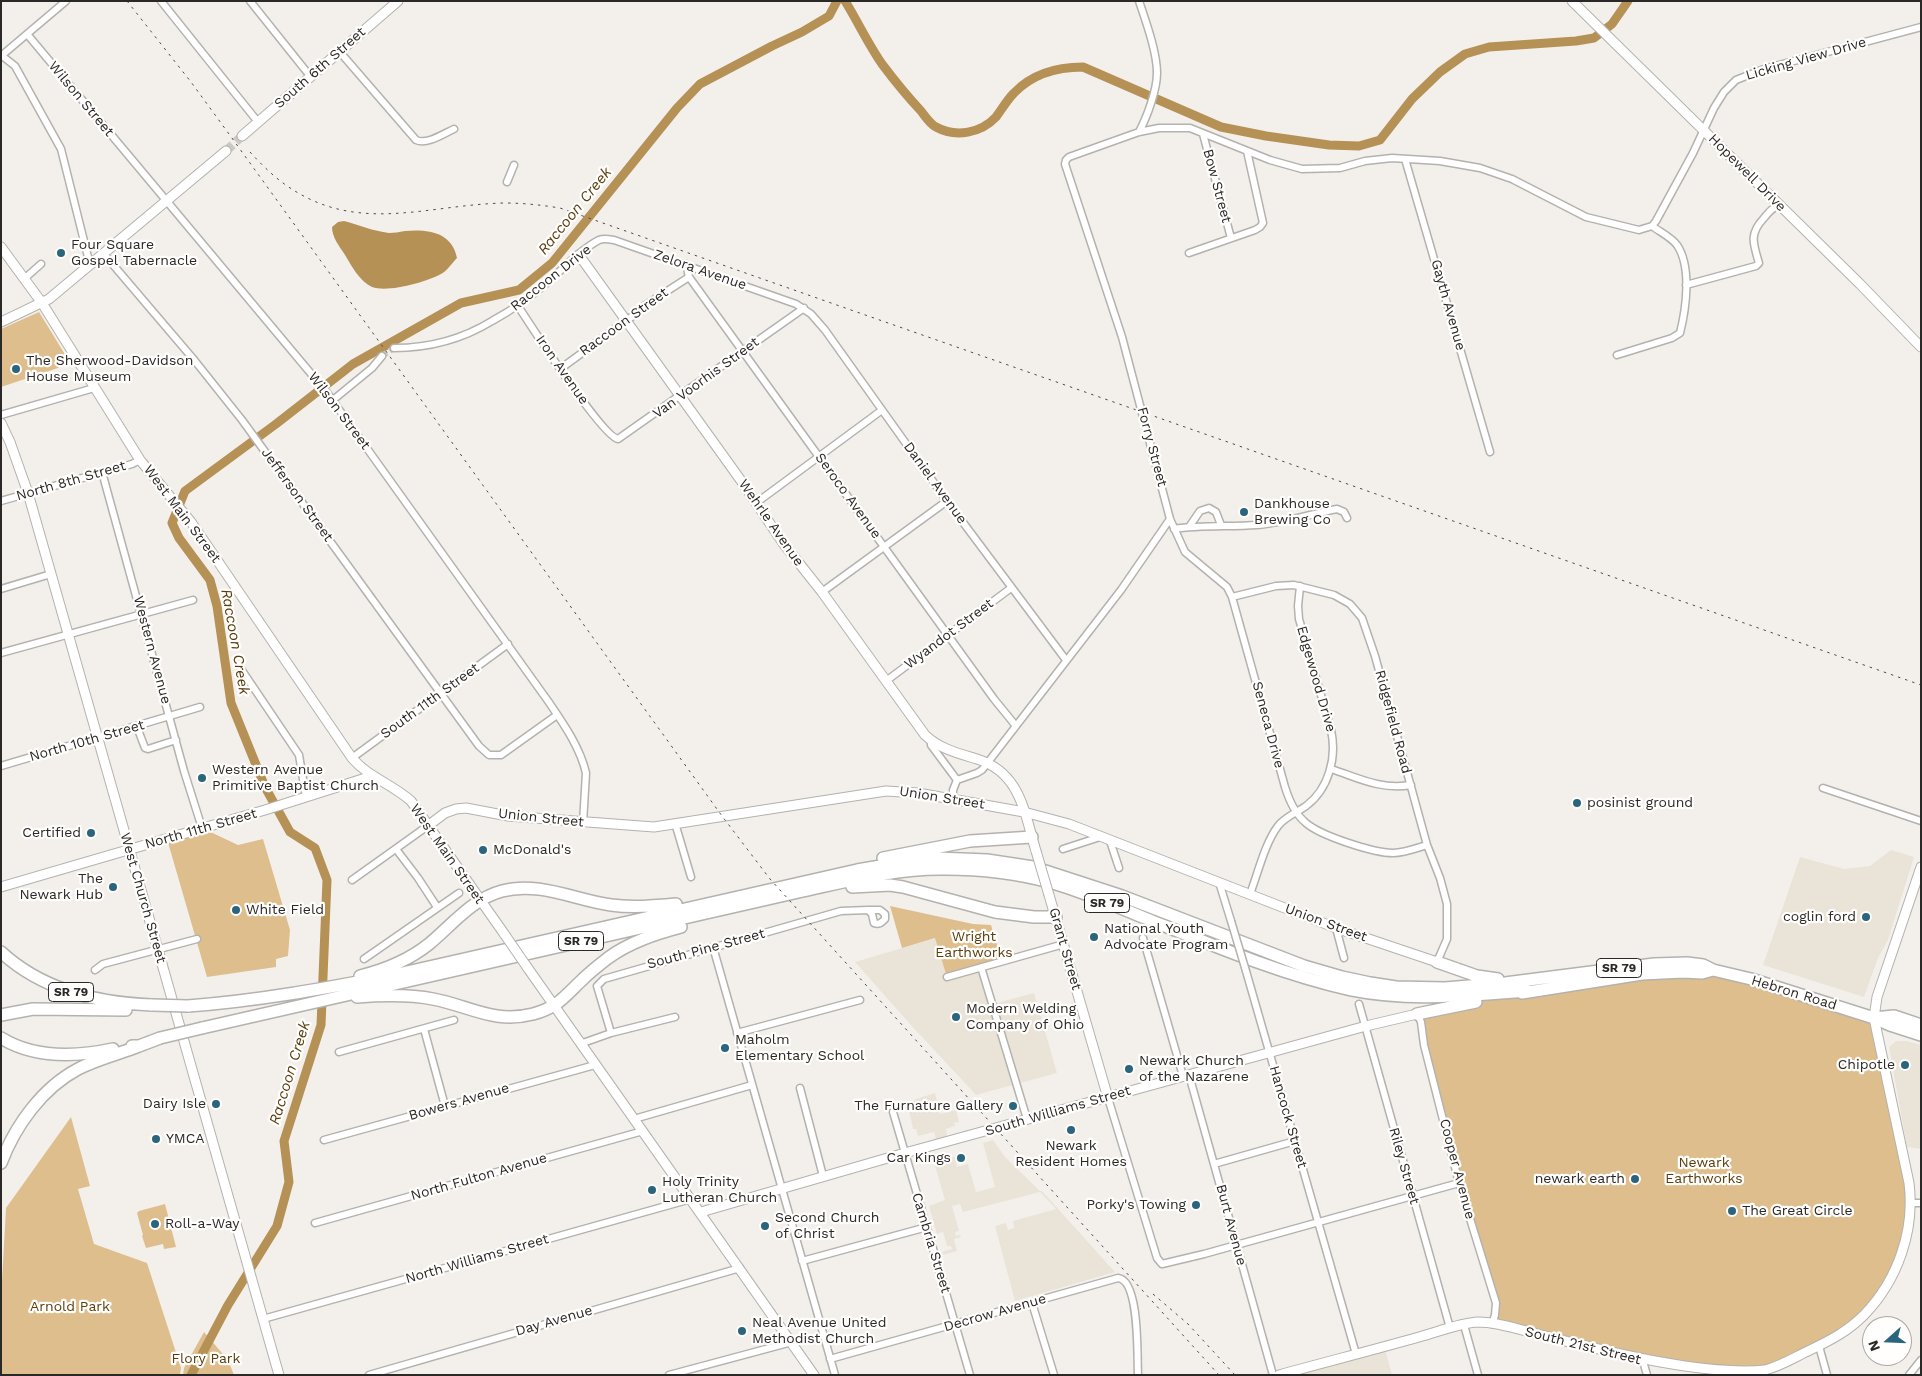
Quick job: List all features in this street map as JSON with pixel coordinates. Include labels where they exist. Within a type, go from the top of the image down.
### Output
[{"type":"highway","points":[[838,874],[846,866],[953,844],[988,838],[1032,837]]},
{"type":"highway","name":"SR 79","points":[[340,990],[389,976],[838,874],[883,865],[937,858],[1010,862],[1033,867],[1082,882],[1283,958],[1342,977],[1396,987],[1431,988],[1526,985]]},
{"type":"highway","name":"SR 79","points":[[1,952],[40,980],[66,990],[104,1000],[152,1007],[246,1001],[287,995],[314,985],[340,990],[718,911],[803,891],[885,875],[942,869],[1008,874],[1062,886],[1280,969],[1352,990],[1402,996],[1432,997],[1526,985]]},
{"type":"highway","points":[[803,891],[857,886],[890,886],[920,890],[995,912],[1034,917],[1056,917]]},
{"type":"highway","points":[[1,1163],[23,1120],[43,1096],[60,1081],[77,1070],[160,1038],[323,1000],[362,975],[387,967],[415,954],[480,900],[503,890],[534,888],[625,907],[675,904],[701,900],[709,903]]},
{"type":"highway","points":[[340,990],[385,996],[425,997],[454,1004],[481,1014],[504,1017],[527,1015],[553,1007],[595,968],[622,948],[660,933],[703,921],[718,911]]},
{"type":"highway","points":[[1437,962],[1485,977],[1526,985]]},
{"type":"highway","name":"Hebron Road","points":[[1526,985],[1642,974],[1683,972],[1702,974],[1713,970],[1751,979],[1921,1035]]},
{"type":"highway","points":[[1416,1014],[1450,1006],[1502,998],[1526,985]]},
{"type":"highway","points":[[1,1015],[33,1009],[152,1007]]},
{"type":"highway","name":"Hebron Road","points":[[1874,1018],[1894,1016],[1921,1025]]},
{"type":"highway","points":[[5,1040],[26,1049],[65,1055],[98,1052],[123,1046],[139,1046]]},
{"type":"street","points":[[66,1],[2,56],[15,66],[61,149],[90,264]]},
{"type":"street","points":[[161,1],[258,122]]},
{"type":"street","points":[[250,1],[310,76]]},
{"type":"street","name":"South 6th Street","points":[[242,136],[398,1]]},
{"type":"street","points":[[1139,1],[1155,60],[1156,80],[1148,111],[1139,132]]},
{"type":"street","name":"Hopewell Drive","points":[[1572,1],[1780,205],[1921,347]]},
{"type":"street","name":"Licking View Drive","points":[[1652,226],[1693,153],[1703,129],[1724,92],[1732,83],[1745,75],[1921,27]]},
{"type":"street","name":"Wilson Street","points":[[27,34],[331,397],[508,644],[557,715],[578,751],[586,772],[583,823]]},
{"type":"street","points":[[340,51],[416,140],[421,142],[428,140],[454,129]]},
{"type":"street","points":[[1139,132],[1159,128],[1184,128],[1291,167],[1315,170],[1340,168],[1379,159],[1440,161],[1489,170],[1520,183],[1586,218],[1633,230],[1642,230],[1652,226],[1672,240],[1684,261],[1686,285],[1685,314],[1679,335],[1617,355]]},
{"type":"street","name":"Forry Street","points":[[1139,132],[1069,157],[1065,164],[1122,337],[1170,519]]},
{"type":"street","name":"Bow Street","points":[[1203,134],[1231,238]]},
{"type":"street","points":[[1,322],[50,299],[226,151]]},
{"type":"street","points":[[1189,253],[1260,227],[1263,223],[1247,151]]},
{"type":"street","name":"Gayth Avenue","points":[[1405,159],[1490,452]]},
{"type":"street","points":[[507,182],[514,165]]},
{"type":"street","points":[[1686,285],[1756,266],[1759,263],[1753,240],[1755,229],[1774,207],[1780,205]]},
{"type":"street","name":"Zelora Avenue","points":[[595,243],[604,238],[614,240],[771,294],[804,308]]},
{"type":"street","name":"Raccoon Drive","points":[[394,348],[424,347],[457,339],[492,322],[518,306],[595,243]]},
{"type":"street","name":"West Main Street","points":[[1,247],[42,303],[140,460],[191,522],[352,758],[372,776],[404,795],[429,825],[553,1007],[692,1199],[814,1375]]},
{"type":"street","name":"Jefferson Street","points":[[103,253],[195,361],[242,420],[479,746],[489,755],[501,755],[557,715]]},
{"type":"street","name":"Wehrle Avenue","points":[[579,255],[783,543],[822,592],[925,735],[946,750],[987,763],[1001,771],[1018,793],[1024,812]]},
{"type":"street","points":[[24,278],[41,264]]},
{"type":"street","name":"Seroco Avenue","points":[[686,264],[689,277],[994,699],[1016,726]]},
{"type":"street","name":"Raccoon Street","points":[[560,369],[626,322],[644,306],[689,277]]},
{"type":"street","name":"Iron Avenue","points":[[518,306],[560,369],[607,432]]},
{"type":"street","name":"Van Voorhis Street","points":[[607,432],[614,439],[620,439],[804,308]]},
{"type":"street","name":"Daniel Avenue","points":[[804,308],[825,330],[947,501],[1066,660]]},
{"type":"street","points":[[331,397],[366,373],[382,356]]},
{"type":"street","points":[[1,415],[94,388]]},
{"type":"street","points":[[756,503],[882,410]]},
{"type":"street","name":"West Church Street","points":[[1,423],[10,442],[28,493],[279,1375]]},
{"type":"street","name":"North 8th Street","points":[[1,501],[132,464],[140,460]]},
{"type":"street","name":"Western Avenue","points":[[102,472],[169,717],[202,828]]},
{"type":"street","points":[[822,592],[947,501]]},
{"type":"street","points":[[1189,527],[1200,511],[1209,508],[1216,512],[1221,525]]},
{"type":"street","points":[[1174,530],[1221,525],[1256,525],[1338,509],[1344,512],[1348,518]]},
{"type":"street","points":[[956,780],[979,772],[987,763],[1121,590],[1170,519]]},
{"type":"street","name":"Seneca Drive","points":[[1170,519],[1185,552],[1227,587],[1232,597],[1285,787],[1289,800],[1296,811],[1306,823],[1314,828],[1371,850],[1398,853],[1428,845]]},
{"type":"street","points":[[1,589],[51,574]]},
{"type":"street","name":"Ridgefield Road","points":[[1232,597],[1276,586],[1300,586],[1338,597],[1354,608],[1362,618],[1375,656],[1428,845],[1447,904],[1447,939],[1437,962]]},
{"type":"street","name":"Edgewood Drive","points":[[1250,894],[1274,833],[1282,821],[1304,807],[1316,796],[1331,769],[1333,738],[1300,619],[1298,606],[1300,586]]},
{"type":"street","name":"Wyandot Street","points":[[886,681],[1012,588]]},
{"type":"street","points":[[1,653],[193,600]]},
{"type":"street","name":"South 11th Street","points":[[352,758],[508,644]]},
{"type":"street","points":[[241,669],[299,755],[306,797]]},
{"type":"street","name":"North 10th Street","points":[[1,766],[200,707]]},
{"type":"street","points":[[137,727],[145,748],[148,749],[176,740]]},
{"type":"street","points":[[931,740],[931,745],[956,780]]},
{"type":"street","points":[[1331,769],[1381,786],[1392,788],[1411,785]]},
{"type":"street","name":"North 11th Street","points":[[1,886],[265,810],[372,776]]},
{"type":"street","points":[[953,800],[956,780]]},
{"type":"street","points":[[1824,788],[1921,821]]},
{"type":"street","name":"Union Street","points":[[429,825],[451,810],[466,808],[508,816],[641,827],[886,791],[906,791],[1024,812],[1069,824],[1336,928],[1437,962]]},
{"type":"street","name":"Grant Street","points":[[1024,812],[1157,1258],[1162,1264],[1168,1264],[1236,1245]]},
{"type":"street","points":[[675,823],[691,877]]},
{"type":"street","points":[[352,880],[429,825]]},
{"type":"street","points":[[1063,849],[1100,837]]},
{"type":"street","points":[[1110,841],[1119,868]]},
{"type":"street","points":[[396,849],[437,907]]},
{"type":"street","points":[[1874,1018],[1877,997],[1921,867]]},
{"type":"street","name":"Hancock Street","points":[[1219,882],[1319,1221],[1356,1354]]},
{"type":"street","points":[[364,959],[459,893]]},
{"type":"street","name":"South Pine Street","points":[[611,1033],[598,991],[597,986],[599,982],[648,965],[841,911],[868,910]]},
{"type":"street","points":[[1336,928],[1344,958]]},
{"type":"street","name":"Burt Avenue","points":[[1142,938],[1214,1164],[1273,1375]]},
{"type":"street","points":[[95,970],[103,964],[197,939]]},
{"type":"street","points":[[947,977],[1064,944]]},
{"type":"street","points":[[713,947],[834,1375]]},
{"type":"street","points":[[981,967],[1027,1120]]},
{"type":"street","points":[[737,1033],[860,1000]]},
{"type":"street","name":"Riley Street","points":[[1359,1004],[1450,1328]]},
{"type":"street","name":"South Williams Street","points":[[701,1212],[905,1153],[1366,1026],[1416,1014]]},
{"type":"street","name":"Cooper Avenue","points":[[1416,1014],[1421,1022],[1426,1054],[1460,1183],[1496,1302],[1492,1324]]},
{"type":"street","points":[[580,1044],[611,1033],[675,1017]]},
{"type":"street","name":"South 21st Street","points":[[1280,1375],[1450,1328],[1480,1322],[1644,1361],[1709,1372],[1736,1374],[1778,1366],[1833,1340],[1850,1328],[1870,1308],[1887,1286],[1899,1262],[1916,1203],[1874,1018]]},
{"type":"street","points":[[340,1052],[454,1020]]},
{"type":"street","points":[[424,1029],[446,1106]]},
{"type":"street","name":"Bowers Avenue","points":[[324,1140],[595,1064]]},
{"type":"street","points":[[634,1119],[752,1085]]},
{"type":"street","points":[[800,1088],[824,1176]]},
{"type":"street","name":"Cambria Street","points":[[893,1112],[970,1375]]},
{"type":"street","name":"North Fulton Avenue","points":[[315,1223],[643,1131]]},
{"type":"street","points":[[1214,1164],[1295,1141]]},
{"type":"street","points":[[1236,1245],[1460,1183]]},
{"type":"street","name":"North Williams Street","points":[[263,1319],[692,1199]]},
{"type":"street","points":[[802,1261],[927,1227]]},
{"type":"street","name":"Day Avenue","points":[[369,1375],[740,1268]]},
{"type":"street","name":"Decrow Avenue","points":[[830,1359],[1118,1278],[1127,1283],[1131,1292],[1135,1314],[1138,1375]]},
{"type":"street","points":[[1032,1303],[1054,1375]]},
{"type":"street","points":[[1464,1325],[1478,1375]]},
{"type":"street","points":[[669,1375],[792,1342]]},
{"type":"street","points":[[1819,1346],[1827,1375]]},
{"type":"street","points":[[1909,1375],[1921,1360]]},
{"type":"street","points":[[1644,1361],[1647,1375]]},
{"type":"shaded area","points":[[344,221],[389,233],[422,231],[438,234],[450,243],[457,258],[443,273],[426,280],[397,288],[372,287],[356,273],[338,245],[332,231],[332,227],[338,222]]},
{"type":"shaded area","points":[[1891,850],[1914,857],[1888,940],[1878,958],[1864,997],[1763,965],[1800,857],[1844,869],[1870,866]]},
{"type":"shaded area","name":"Modern Welding Company of Ohio","points":[[936,938],[947,977],[981,967],[993,1004],[1034,993],[1057,1073],[976,1095],[855,962]]},
{"type":"shaded area","points":[[1896,1041],[1907,1041],[1921,1045],[1921,1149],[1907,1147],[1889,1047]]},
{"type":"shaded area","points":[[935,1093],[940,1114],[956,1110],[959,1122],[954,1123],[955,1126],[946,1129],[947,1136],[936,1140],[934,1132],[918,1136],[916,1129],[913,1129],[908,1105],[916,1099]]},
{"type":"shaded area","points":[[993,1140],[1005,1157],[1042,1191],[1115,1272],[1015,1301],[995,1226],[1006,1223],[1008,1230],[1014,1228],[1013,1221],[1056,1209],[1040,1192],[963,1212],[960,1204],[952,1206],[959,1231],[955,1232],[956,1236],[960,1235],[961,1237],[954,1239],[957,1251],[943,1255],[942,1252],[952,1249],[951,1246],[947,1246],[943,1232],[937,1234],[929,1206],[945,1200],[934,1162],[954,1156],[957,1167],[968,1164],[976,1192],[995,1187],[983,1143]]},
{"type":"shaded area","points":[[1385,1349],[1392,1375],[1291,1375]]},
{"type":"green space","points":[[39,312],[69,361],[58,368],[1,387],[1,329]]},
{"type":"green space","name":"White Field","points":[[202,828],[238,845],[263,839],[290,930],[288,956],[276,959],[276,967],[207,977],[167,839]]},
{"type":"green space","name":"Wright Earthworks","points":[[890,906],[973,924],[991,925],[1001,958],[946,974],[935,938],[902,948]]},
{"type":"green space","name":"Newark Earthworks","points":[[1713,970],[1874,1018],[1912,1203],[1899,1262],[1859,1320],[1778,1366],[1736,1374],[1492,1324],[1496,1303],[1459,1183],[1417,1014],[1502,997]]},
{"type":"green space","name":"Arnold Park","points":[[71,1117],[90,1186],[78,1189],[94,1244],[147,1263],[181,1368],[180,1375],[1,1375],[1,1300],[6,1208]]},
{"type":"green space","name":"Roll-a-Way","points":[[165,1204],[176,1247],[164,1249],[163,1244],[146,1248],[137,1213]]},
{"type":"green space","name":"Flory Park","points":[[204,1332],[228,1360],[234,1375],[183,1375],[184,1368]]},
{"type":"waterway","name":"Raccoon Creek","points":[[191,1375],[228,1305],[277,1226],[289,1182],[284,1141],[321,1025],[327,880],[315,848],[290,832],[265,787],[231,703],[217,606],[210,580],[179,538],[172,523],[185,491],[353,364],[461,303],[519,290],[552,263],[677,108],[700,84],[802,32],[829,16],[837,1]]},
{"type":"waterway","points":[[845,1],[882,64],[930,122],[944,130],[960,133],[983,127],[996,117],[1011,96],[1029,80],[1046,72],[1064,68],[1083,67],[1221,127],[1329,145],[1359,146],[1380,140],[1412,99],[1440,72],[1465,54],[1489,47],[1594,38],[1612,24],[1628,1]]},
{"type":"tunnel","points":[[226,151],[242,136]]},
{"type":"tunnel","points":[[382,356],[394,348]]},
{"type":"railway","points":[[127,1],[191,82],[722,816],[770,879],[1219,1375]]},
{"type":"railway","points":[[250,152],[283,183],[310,199],[337,209],[363,213],[390,214],[504,203],[560,208],[1921,685]]},
{"type":"railway","points":[[1153,1294],[1188,1324],[1235,1375]]},
{"type":"place","name":"Four Square Gospel Tabernacle","points":[[61,253]]},
{"type":"place","name":"The Sherwood-Davidson House Museum","points":[[16,369]]},
{"type":"place","name":"Dankhouse Brewing Co","points":[[1244,512]]},
{"type":"place","name":"Western Avenue Primitive Baptist Church","points":[[202,778]]},
{"type":"place","name":"posinist ground","points":[[1577,803]]},
{"type":"place","name":"Certified","points":[[91,833]]},
{"type":"place","name":"McDonald's","points":[[483,850]]},
{"type":"place","name":"The Newark Hub","points":[[113,887]]},
{"type":"place","name":"White Field","points":[[236,910]]},
{"type":"place","name":"coglin ford","points":[[1866,917]]},
{"type":"place","name":"National Youth Advocate Program","points":[[1094,937]]},
{"type":"place","name":"Modern Welding Company of Ohio","points":[[956,1017]]},
{"type":"place","name":"Maholm Elementary School","points":[[725,1048]]},
{"type":"place","name":"Chipotle","points":[[1905,1065]]},
{"type":"place","name":"Newark Church of the Nazarene","points":[[1129,1069]]},
{"type":"place","name":"Dairy Isle","points":[[216,1104]]},
{"type":"place","name":"The Furnature Gallery","points":[[1013,1106]]},
{"type":"place","name":"Newark Resident Homes","points":[[1071,1130]]},
{"type":"place","name":"YMCA","points":[[156,1139]]},
{"type":"place","name":"Car Kings","points":[[961,1158]]},
{"type":"place","name":"newark earth","points":[[1635,1179]]},
{"type":"place","name":"Holy Trinity Lutheran Church","points":[[652,1190]]},
{"type":"place","name":"Porky's Towing","points":[[1196,1205]]},
{"type":"place","name":"The Great Circle","points":[[1732,1211]]},
{"type":"place","name":"Roll-a-Way","points":[[155,1224]]},
{"type":"place","name":"Second Church of Christ","points":[[765,1226]]},
{"type":"place","name":"Neal Avenue United Methodist Church","points":[[742,1331]]}]
